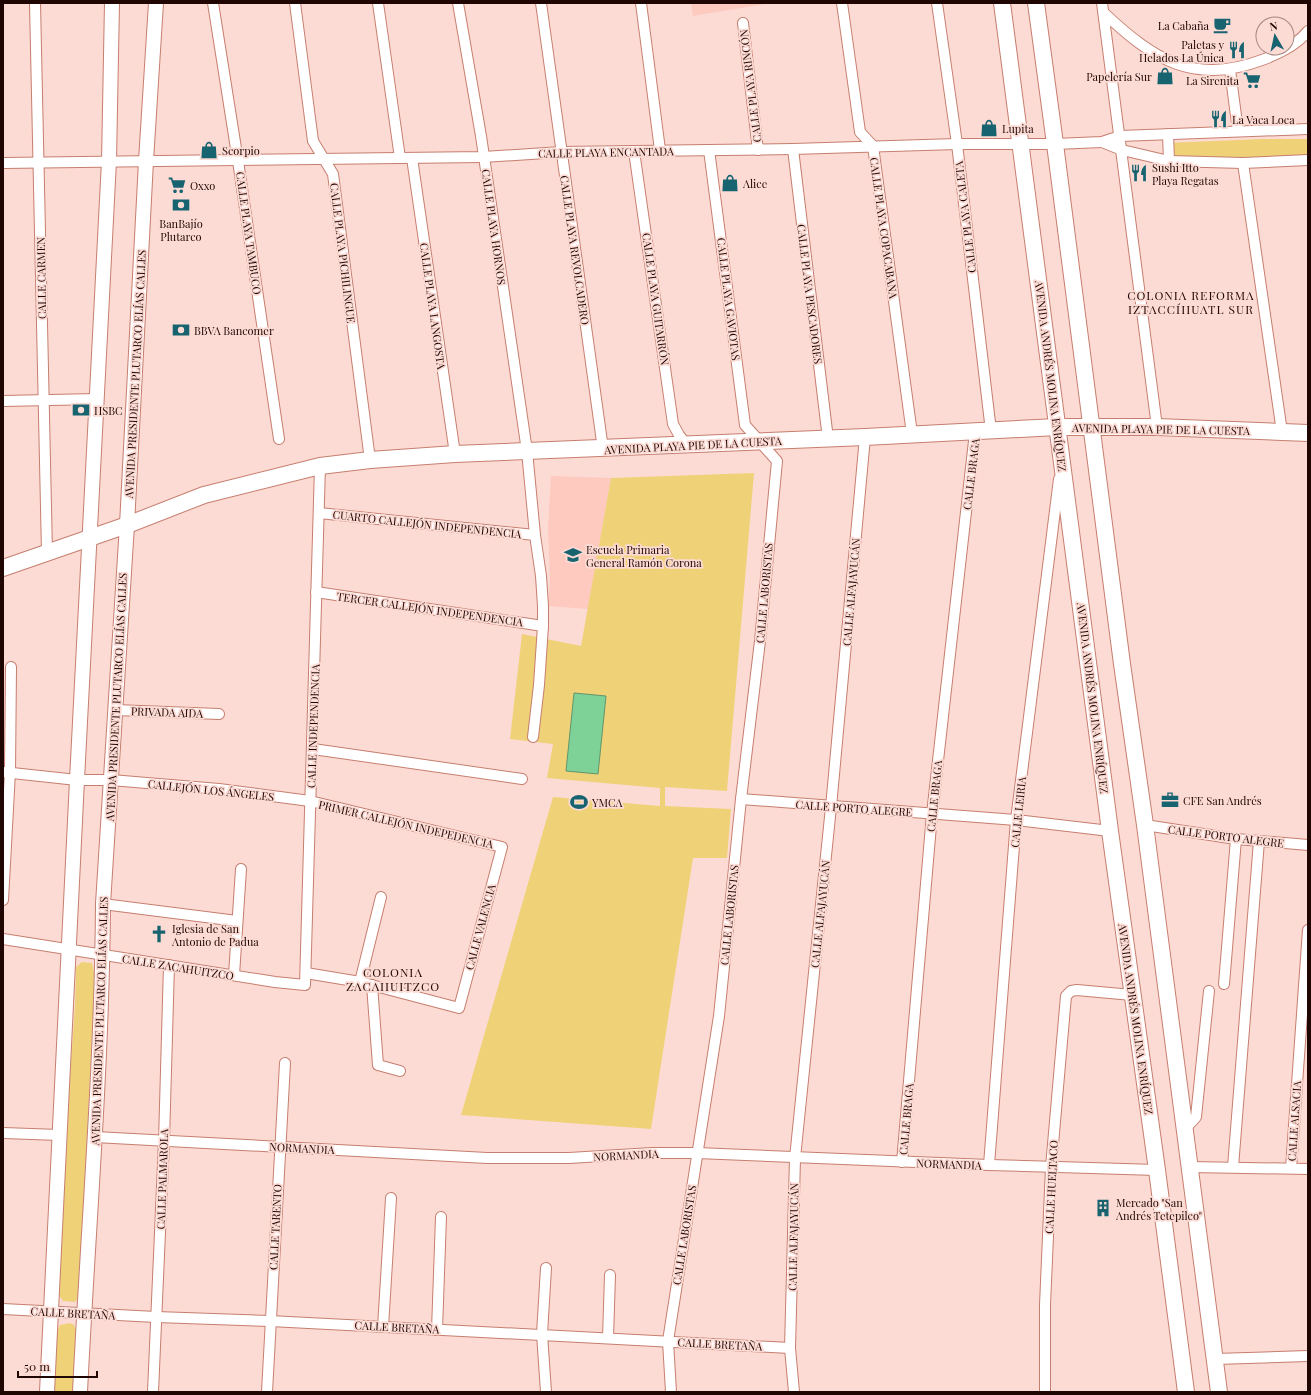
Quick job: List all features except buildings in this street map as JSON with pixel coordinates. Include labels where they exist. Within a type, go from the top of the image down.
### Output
[{"type":"main road","points":[[47,1392],[109,161],[112,3]]},
{"type":"main road","name":"AVENIDA PRESIDENTE PLUTARCO ELÍAS CALLES","points":[[80,1392],[95,1137],[103,955],[103,904],[127,525],[146,161],[156,3]]},
{"type":"main road","name":"AVENIDA ANDRÉS MOLINA ENRÍQUEZ","points":[[1002,3],[1110,831],[1186,1392]]},
{"type":"main road","points":[[1036,3],[1056,144],[1121,656],[1219,1392]]},
{"type":"main road","name":"AVENIDA PLAYA PIE DE LA CUESTA","points":[[3,568],[127,525],[204,495],[320,466],[370,460],[455,454],[828,439],[1057,427],[1157,427],[1308,433]]},
{"type":"street","name":"CALLE CARMEN","points":[[35,3],[47,553]]},
{"type":"street","name":"CALLE PLAYA TAMBUCO","points":[[214,3],[278,439]]},
{"type":"street","name":"CALLE PLAYA PICHILINGUE","points":[[295,3],[313,142],[333,174],[370,460]]},
{"type":"street","points":[[378,3],[400,158]]},
{"type":"street","name":"CALLE PLAYA HORNOS","points":[[458,3],[483,157],[527,451],[535,535],[541,576],[543,626],[539,685],[533,737]]},
{"type":"street","name":"CALLE PLAYA REVOLCADERO","points":[[541,3],[603,448]]},
{"type":"street","points":[[641,3],[660,150]]},
{"type":"street","name":"CALLE PLAYA COPACABANA","points":[[842,3],[860,132],[873,146],[912,434]]},
{"type":"street","name":"CALLE PLAYA CALETA","points":[[937,3],[956,144],[983,431]]},
{"type":"street","points":[[1103,8],[1126,34],[1151,52],[1171,62],[1194,69],[1215,71],[1230,70],[1253,64],[1273,56],[1291,46],[1308,31]]},
{"type":"street","points":[[1103,8],[1157,427]]},
{"type":"street","name":"CALLE PLAYA RINCÓN","points":[[743,23],[758,150]]},
{"type":"street","points":[[1230,70],[1238,131]]},
{"type":"street","name":"CALLE PLAYA ENCANTADA","points":[[3,163],[483,157],[561,152],[758,150],[956,144],[1056,144],[1102,142],[1120,136],[1308,129]]},
{"type":"street","points":[[1168,134],[1169,161]]},
{"type":"street","name":"CALLE PLAYA ENCANTADA","points":[[1102,142],[1122,150],[1169,161],[1243,164],[1308,160]]},
{"type":"street","name":"CALLE PLAYA PESCADORES","points":[[793,149],[828,439]]},
{"type":"street","name":"CALLE PLAYA GAVIOTAS","points":[[710,150],[745,425],[760,442]]},
{"type":"street","name":"CALLE PLAYA GUITARRÓN","points":[[634,151],[673,424],[686,444]]},
{"type":"street","name":"CALLE PLAYA LANGOSTA","points":[[412,158],[455,454]]},
{"type":"street","points":[[1243,164],[1282,432]]},
{"type":"street","points":[[3,401],[97,399]]},
{"type":"street","name":"CALLE BRAGA","points":[[902,1162],[932,814],[983,431]]},
{"type":"street","name":"CALLE ALFAJAYUCÁN","points":[[794,1392],[790,1348],[795,1158],[865,437]]},
{"type":"street","name":"CALLE LABORISTAS","points":[[670,1392],[668,1341],[719,1016],[740,798],[760,641],[777,461],[760,442]]},
{"type":"street","name":"CALLE LEIRIA","points":[[989,1165],[1016,820],[1062,461]]},
{"type":"street","name":"CALLE INDEPENDENCIA","points":[[305,986],[320,466]]},
{"type":"street","name":"CUARTO CALLEJÓN INDEPENDENCIA","points":[[319,513],[535,535]]},
{"type":"street","name":"TERCER CALLEJÓN INDEPENDENCIA","points":[[316,592],[543,626]]},
{"type":"street","points":[[3,900],[6,772],[11,667]]},
{"type":"street","name":"PRIVADA AIDA","points":[[115,710],[219,714]]},
{"type":"street","points":[[312,749],[522,779]]},
{"type":"street","name":"CALLEJÓN LOS ÁNGELES","points":[[6,772],[77,780],[111,780],[219,789],[310,801]]},
{"type":"street","name":"CALLE PORTO ALEGRE","points":[[740,798],[830,807],[1016,820],[1110,831]]},
{"type":"street","name":"PRIMER CALLEJÓN INDEPEDENCIA","points":[[310,801],[502,847]]},
{"type":"street","name":"CALLE PORTO ALEGRE","points":[[1144,825],[1236,839],[1308,845]]},
{"type":"street","points":[[1224,984],[1236,839]]},
{"type":"street","points":[[1233,1167],[1259,841]]},
{"type":"street","name":"CALLE VALENCIA","points":[[372,985],[459,1008],[502,847]]},
{"type":"street","points":[[234,976],[241,869]]},
{"type":"street","points":[[360,982],[381,897]]},
{"type":"street","points":[[103,904],[238,921]]},
{"type":"street","name":"CALLE ALSACIA","points":[[1291,1168],[1308,930]]},
{"type":"street","name":"CALLE ZACAHUITZCO","points":[[3,939],[305,986]]},
{"type":"street","name":"CALLE PALMAROLA","points":[[153,1392],[164,1141],[169,965]]},
{"type":"street","points":[[306,973],[372,985],[378,1065],[400,1071]]},
{"type":"street","name":"CALLE HUELTACO","points":[[1044,1392],[1045,1305],[1052,1167],[1066,996],[1071,991],[1077,990],[1132,995]]},
{"type":"street","points":[[1184,1130],[1196,1117],[1209,991]]},
{"type":"street","name":"CALLE TARENTO","points":[[267,1392],[285,1063]]},
{"type":"street","points":[[3,1133],[60,1135]]},
{"type":"street","name":"NORMANDIA","points":[[95,1137],[487,1158],[569,1158],[652,1153],[1157,1170]]},
{"type":"street","points":[[1190,1167],[1308,1169]]},
{"type":"street","points":[[383,1327],[391,1198]]},
{"type":"street","points":[[437,1330],[440,1217]]},
{"type":"street","points":[[546,1268],[542,1334],[546,1392]]},
{"type":"street","points":[[608,1338],[610,1275]]},
{"type":"street","name":"CALLE BRETAÑA","points":[[3,1309],[84,1314],[542,1334],[790,1348]]},
{"type":"street","points":[[1215,1359],[1308,1356]]},
{"type":"shaded area","points":[[691,3],[771,3],[693,16]]},
{"type":"shaded area","points":[[1262,139],[1308,139],[1308,159],[1166,158],[1164,150],[1165,143]]},
{"type":"shaded area","name":"YMCA","points":[[754,473],[727,791],[665,787],[665,806],[731,809],[727,858],[693,858],[651,1129],[461,1115],[553,797],[660,806],[660,788],[547,778],[553,744],[510,739],[522,634],[581,646],[611,478]]},
{"type":"shaded area","name":"Escuela Primaria General Ramón Corona","points":[[551,476],[611,478],[588,609],[548,606],[550,581],[548,529]]},
{"type":"shaded area","points":[[574,693],[606,696],[598,774],[566,771]]},
{"type":"shaded area","points":[[82,962],[92,963],[95,976],[79,1296],[75,1302],[63,1301],[59,1295],[66,1132],[75,1005],[76,967]]},
{"type":"shaded area","points":[[70,1323],[74,1325],[77,1332],[75,1392],[53,1392],[56,1334],[60,1325]]},
{"type":"place","name":"La Cabaña","points":[[1222,25]]},
{"type":"place","name":"Paletas y Helados La Única","points":[[1237,50]]},
{"type":"place","name":"Papelería Sur","points":[[1165,76]]},
{"type":"place","name":"La Sirenita","points":[[1252,80]]},
{"type":"place","name":"La Vaca Loca","points":[[1219,119]]},
{"type":"place","name":"Lupita","points":[[989,128]]},
{"type":"place","name":"Scorpio","points":[[209,150]]},
{"type":"place","name":"Sushi Itto Playa Regatas","points":[[1139,173]]},
{"type":"place","name":"Alice","points":[[730,183]]},
{"type":"place","name":"Oxxo","points":[[177,185]]},
{"type":"place","name":"BanBajío Plutarco","points":[[181,205]]},
{"type":"place","name":"BBVA Bancomer","points":[[181,330]]},
{"type":"place","name":"HSBC","points":[[81,410]]},
{"type":"place","name":"Escuela Primaria General Ramón Corona","points":[[573,555]]},
{"type":"place","name":"CFE San Andrés","points":[[1170,800]]},
{"type":"place","name":"YMCA","points":[[579,802]]},
{"type":"place","name":"Iglesia de San Antonio de Padua","points":[[159,934]]},
{"type":"place","name":"Mercado \"San Andrés Tetepilco\"","points":[[1103,1208]]},
{"type":"district","name":"COLONIA REFORMA IZTACCÍHUATL SUR","points":[[1191,302]]},
{"type":"district","name":"COLONIA ZACAHUITZCO","points":[[393,979]]}]
